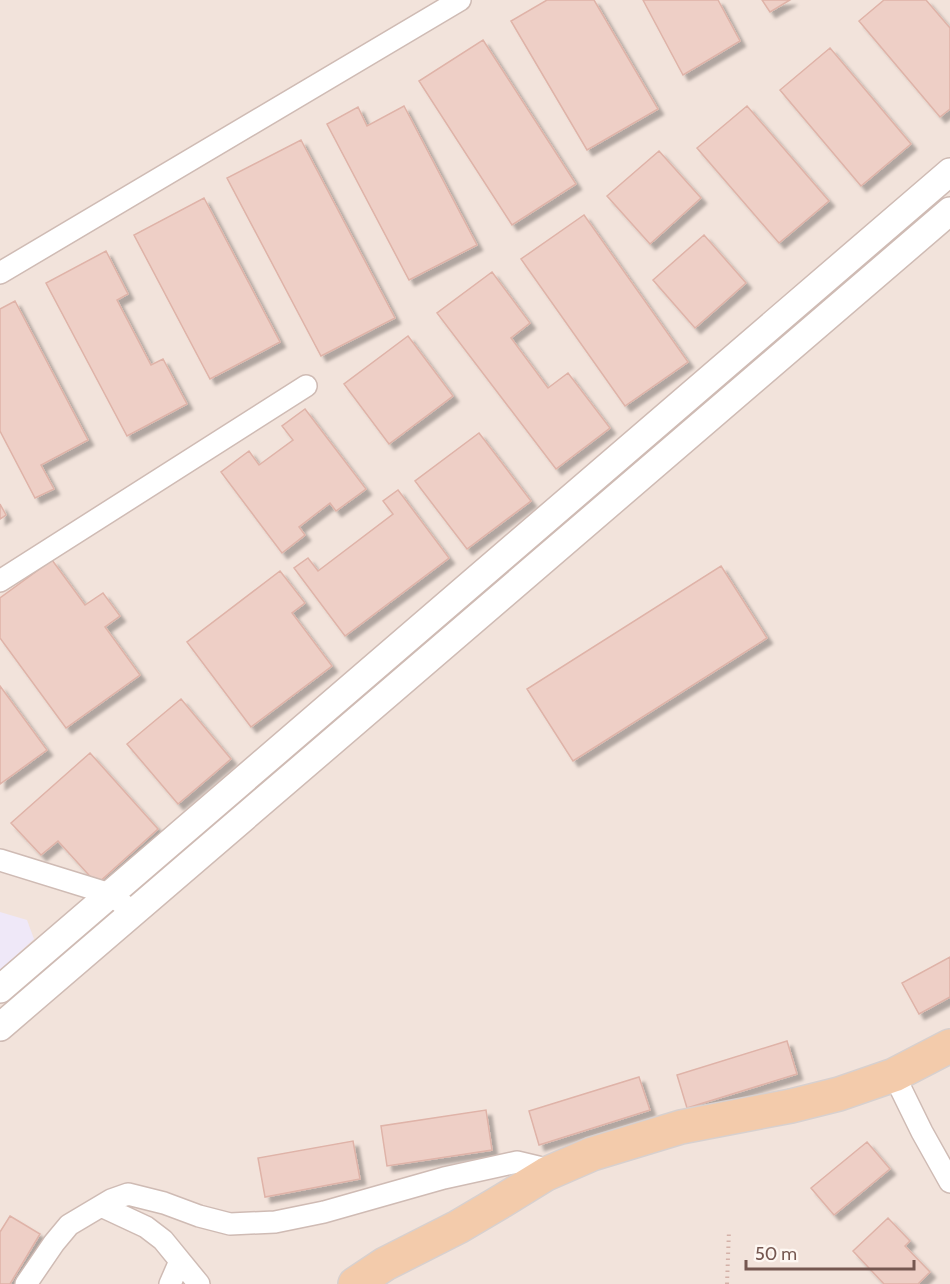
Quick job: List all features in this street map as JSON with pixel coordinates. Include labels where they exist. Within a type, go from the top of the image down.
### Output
[{"type":"main road","points":[[355,1284],[385,1264],[458,1227],[546,1174],[592,1154],[681,1127],[839,1094],[894,1075],[950,1046]]},
{"type":"street","points":[[0,273],[460,0]]},
{"type":"street","points":[[0,988],[950,172]]},
{"type":"street","points":[[0,1027],[950,211]]},
{"type":"street","points":[[0,581],[306,386]]},
{"type":"street","points":[[0,860],[110,894],[133,912]]},
{"type":"street","points":[[894,1075],[950,1182]]},
{"type":"street","points":[[26,1284],[69,1225],[111,1200],[128,1194],[230,1224],[275,1222],[324,1212],[444,1178],[517,1162],[538,1167],[546,1174]]},
{"type":"street","points":[[101,1206],[146,1227],[163,1240],[199,1284]]},
{"type":"street","points":[[170,1284],[180,1261]]},
{"type":"path","points":[[727,1284],[729,1230]]},
{"type":"shaded area","points":[[0,0],[950,0],[950,1284],[0,1284]]},
{"type":"shaded area","points":[[0,912],[27,920],[34,939],[0,970]]},
{"type":"building","points":[[547,0],[594,0],[658,109],[587,150],[511,21]]},
{"type":"building","points":[[643,0],[718,0],[740,41],[683,75]]},
{"type":"building","points":[[762,0],[790,0],[770,12]]},
{"type":"building","points":[[884,0],[926,0],[950,28],[950,109],[940,117],[859,21]]},
{"type":"building","points":[[483,40],[576,184],[512,225],[419,81]]},
{"type":"building","points":[[830,48],[911,144],[861,186],[780,90]]},
{"type":"building","points":[[404,106],[477,245],[409,280],[327,124],[358,107],[367,126]]},
{"type":"building","points":[[747,106],[829,201],[779,243],[697,148]]},
{"type":"building","points":[[301,140],[395,318],[321,356],[227,178]]},
{"type":"building","points":[[659,151],[701,198],[650,244],[607,196]]},
{"type":"building","points":[[204,198],[280,342],[210,379],[134,235]]},
{"type":"building","points":[[584,215],[688,362],[625,406],[521,259]]},
{"type":"building","points":[[704,235],[746,283],[695,328],[653,280]]},
{"type":"building","points":[[106,251],[128,294],[117,300],[151,365],[163,359],[187,404],[127,436],[46,283]]},
{"type":"building","points":[[492,272],[530,323],[511,338],[548,388],[568,373],[610,428],[556,469],[437,313]]},
{"type":"building","points":[[15,301],[88,440],[41,465],[54,489],[35,498],[0,431],[0,309]]},
{"type":"building","points":[[408,336],[453,396],[389,444],[344,384]]},
{"type":"building","points":[[305,409],[366,489],[336,511],[330,503],[299,527],[305,535],[282,553],[221,472],[249,451],[259,465],[293,440],[282,426]]},
{"type":"building","points":[[479,433],[531,501],[467,549],[415,481]]},
{"type":"building","points":[[398,490],[449,558],[345,636],[294,568],[308,558],[318,571],[393,514],[383,501]]},
{"type":"building","points":[[0,504],[6,515],[0,519]]},
{"type":"building","points":[[52,560],[85,605],[103,593],[120,616],[105,627],[140,675],[66,728],[0,638],[0,598]]},
{"type":"building","points":[[721,566],[767,638],[573,761],[527,689]]},
{"type":"building","points":[[280,571],[305,603],[292,613],[332,666],[251,727],[187,642]]},
{"type":"building","points":[[0,686],[47,750],[0,784]]},
{"type":"building","points":[[181,699],[231,759],[178,804],[127,744]]},
{"type":"building","points":[[90,753],[158,829],[97,884],[58,841],[41,855],[11,823]]},
{"type":"building","points":[[950,957],[950,997],[919,1014],[902,983]]},
{"type":"building","points":[[787,1041],[797,1074],[687,1108],[677,1075]]},
{"type":"building","points":[[639,1077],[650,1110],[539,1145],[529,1111]]},
{"type":"building","points":[[486,1110],[492,1150],[387,1166],[381,1126]]},
{"type":"building","points":[[353,1141],[360,1179],[265,1197],[258,1158]]},
{"type":"building","points":[[867,1142],[890,1169],[834,1215],[811,1188]]},
{"type":"building","points":[[10,1216],[40,1234],[10,1284],[0,1284],[0,1232]]},
{"type":"building","points":[[888,1218],[910,1241],[905,1246],[930,1272],[918,1284],[884,1284],[853,1251]]}]
